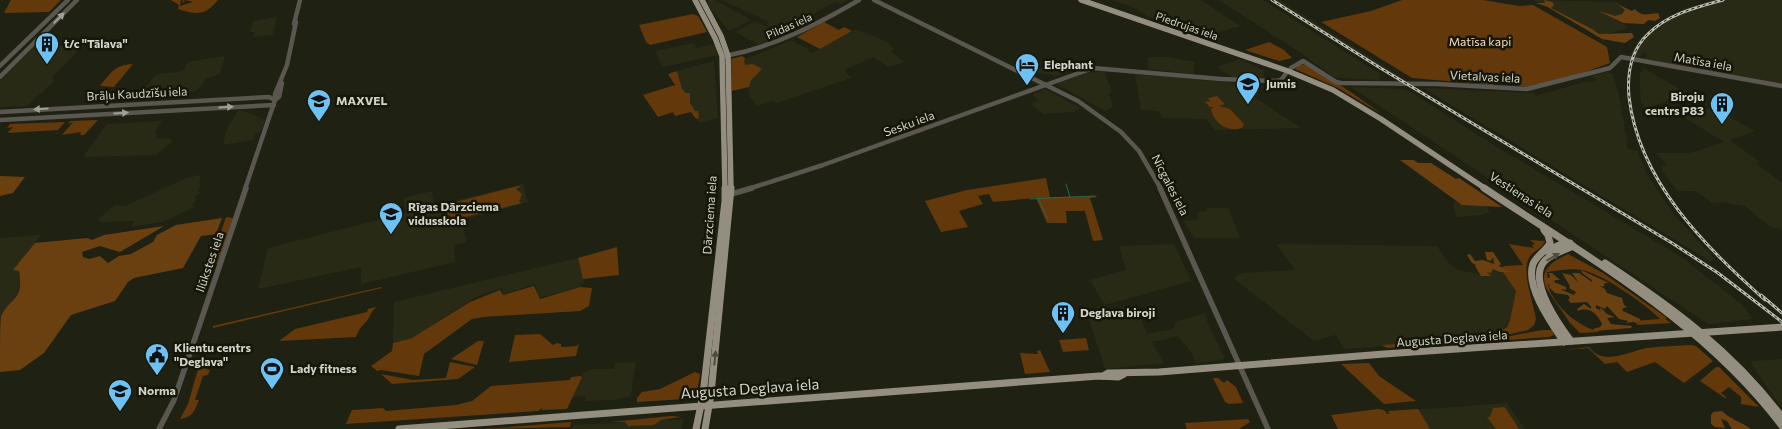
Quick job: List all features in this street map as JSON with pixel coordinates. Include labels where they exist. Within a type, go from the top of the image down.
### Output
[{"type":"main road","name":"Dārzciema iela","points":[[695,0],[725,56]]},
{"type":"main road","name":"Dārzciema iela","points":[[702,0],[721,36],[725,56],[728,195],[705,376],[704,406]]},
{"type":"main road","name":"Piedrujas iela","points":[[1080,0],[1290,69]]},
{"type":"main road","name":"Piedrujas iela","points":[[1091,0],[1290,69]]},
{"type":"main road","name":"Vestienas iela","points":[[1290,69],[1355,102],[1527,217],[1573,244]]},
{"type":"main road","name":"Vestienas iela","points":[[1290,69],[1325,83],[1358,101],[1573,244],[1661,306],[1727,357]]},
{"type":"main road","points":[[1527,217],[1548,235],[1550,243],[1532,265],[1532,281],[1548,318],[1568,342]]},
{"type":"main road","points":[[1543,252],[1573,244]]},
{"type":"main road","points":[[1568,342],[1557,323],[1541,286],[1538,274],[1546,260],[1573,244]]},
{"type":"main road","name":"Augusta Deglava iela","points":[[399,429],[1103,376],[1118,377],[1124,374],[1782,327]]},
{"type":"main road","points":[[1727,357],[1759,387],[1782,416]]},
{"type":"main road","points":[[1727,357],[1782,426]]},
{"type":"main road","points":[[696,429],[704,406]]},
{"type":"main road","points":[[704,406],[705,429]]},
{"type":"street","points":[[0,66],[68,0]]},
{"type":"street","points":[[0,77],[77,0]]},
{"type":"street","name":"Ilūkstes iela","points":[[159,429],[174,400],[274,103],[279,97],[300,0]]},
{"type":"street","name":"Pildas iela","points":[[725,56],[748,52],[789,38],[859,0]]},
{"type":"street","name":"Nīcgales iela","points":[[874,0],[1046,84],[1104,118],[1130,141],[1161,186],[1268,429]]},
{"type":"street","name":"Vietalvas iela","points":[[1290,69],[1303,61],[1336,82],[1341,83],[1437,84],[1531,89],[1610,68],[1621,57]]},
{"type":"street","name":"Matīsa iela","points":[[1621,57],[1782,86]]},
{"type":"street","name":"Sesku iela","points":[[728,195],[838,160],[1046,84],[1098,67],[1221,79],[1268,80]]},
{"type":"street","points":[[249,98],[270,93],[282,82]]},
{"type":"street","name":"Brāļu Kaudzīšu iela","points":[[0,112],[269,97],[274,103]]},
{"type":"street","name":"Brāļu Kaudzīšu iela","points":[[0,120],[274,103]]},
{"type":"street","points":[[13,119],[55,115],[63,111],[58,108]]},
{"type":"shaded area","points":[[715,0],[751,20],[729,31],[711,9],[707,1]]},
{"type":"shaded area","points":[[722,0],[849,0],[840,4],[835,2],[782,32],[766,25],[769,22]]},
{"type":"shaded area","points":[[1111,0],[1201,0],[1240,26],[1213,34],[1223,43],[1147,16],[1135,8]]},
{"type":"shaded area","points":[[1215,0],[1263,0],[1380,74],[1379,80],[1335,78],[1298,51],[1222,2]]},
{"type":"shaded area","points":[[1270,0],[1280,0],[1409,82],[1401,82]]},
{"type":"shaded area","points":[[1533,0],[1617,2],[1628,10],[1625,16],[1614,19],[1629,28],[1599,36]]},
{"type":"shaded area","points":[[1544,0],[1552,2],[1554,5],[1551,8],[1599,34],[1632,33],[1634,37],[1625,43],[1602,39],[1548,7],[1536,3],[1545,3]]},
{"type":"shaded area","points":[[1714,0],[1782,0],[1782,84],[1644,59],[1647,55],[1643,52],[1639,58],[1629,57],[1641,37],[1659,23],[1684,9]]},
{"type":"shaded area","points":[[1619,5],[1632,11],[1635,9],[1644,14],[1658,13],[1660,18],[1655,21],[1648,20],[1644,24],[1623,23],[1599,11],[1615,16],[1622,14],[1625,10]]},
{"type":"shaded area","points":[[277,17],[273,35],[253,37],[254,32],[250,32],[253,21]]},
{"type":"shaded area","points":[[755,21],[783,35],[760,45],[735,32]]},
{"type":"shaded area","points":[[857,29],[887,42],[895,49],[890,51],[904,62],[889,67],[874,57],[844,70],[851,78],[777,103],[773,101],[757,106],[750,97],[744,60],[791,40],[807,48],[810,54]]},
{"type":"shaded area","points":[[693,43],[696,48],[714,44],[718,55],[663,67],[655,51]]},
{"type":"shaded area","points":[[83,45],[52,78],[54,79],[53,82],[27,106],[0,107],[0,81],[33,47]]},
{"type":"shaded area","points":[[225,56],[220,74],[206,79],[195,92],[139,95],[157,74],[179,72],[185,69],[187,62]]},
{"type":"shaded area","points":[[1148,57],[1168,57],[1194,62],[1194,74],[1148,69]]},
{"type":"shaded area","points":[[1240,59],[1264,71],[1264,78],[1232,77],[1217,67]]},
{"type":"shaded area","points":[[1066,60],[1072,65],[1088,60],[1092,64],[1057,76],[1032,72],[1051,65],[1049,63]]},
{"type":"shaded area","points":[[714,61],[718,118],[699,123],[691,112],[675,116],[673,112],[662,115],[682,89],[677,71]]},
{"type":"shaded area","points":[[1643,68],[1693,96],[1672,99],[1645,109],[1641,102],[1640,89],[1640,74]]},
{"type":"shaded area","points":[[1104,71],[1112,92],[1109,94],[1113,106],[1105,111],[1057,84],[1085,73]]},
{"type":"shaded area","points":[[1607,72],[1612,74],[1618,90],[1627,148],[1637,151],[1647,174],[1674,215],[1715,259],[1710,261],[1423,88],[1533,93],[1536,96],[1587,81],[1598,80],[1592,76]]},
{"type":"shaded area","points":[[1135,74],[1233,83],[1301,128],[1215,130],[1206,119],[1163,118],[1158,111],[1141,110]]},
{"type":"shaded area","points":[[1351,87],[1404,89],[1411,92],[1487,141],[1683,258],[1744,306],[1753,319],[1708,324]]},
{"type":"shaded area","points":[[1045,89],[1081,108],[1073,112],[1043,114],[1031,104],[1039,100],[1032,94]]},
{"type":"shaded area","points":[[1712,107],[1755,131],[1730,140],[1760,162],[1756,163],[1782,183],[1782,230],[1769,226],[1745,206],[1721,202],[1714,204],[1695,191],[1677,191],[1663,172],[1660,166],[1668,166],[1656,153],[1690,153],[1724,142],[1682,116]]},
{"type":"shaded area","points":[[238,111],[245,111],[265,120],[262,130],[255,134],[253,140],[223,145],[226,131]]},
{"type":"shaded area","points":[[162,121],[155,131],[156,139],[168,138],[173,141],[156,155],[83,157],[107,124]]},
{"type":"shaded area","points":[[1400,160],[1431,163],[1456,179],[1459,178],[1502,207],[1462,205]]},
{"type":"shaded area","points":[[199,175],[201,177],[199,184],[201,185],[197,191],[200,192],[194,198],[197,199],[192,205],[194,207],[166,221],[131,227],[134,221],[101,222],[98,219],[115,205],[125,206],[189,177]]},
{"type":"shaded area","points":[[0,176],[25,177],[13,193],[0,196]]},
{"type":"shaded area","name":"Rīgas Dārzciema vidusskola","points":[[523,184],[528,202],[462,220],[466,242],[454,245],[455,262],[361,284],[361,267],[258,289],[268,248],[405,213],[404,198],[432,191],[434,206]]},
{"type":"shaded area","points":[[1454,202],[1484,202],[1490,212],[1482,215],[1457,217],[1454,210]]},
{"type":"shaded area","points":[[1206,208],[1229,208],[1240,238],[1194,238],[1184,221],[1197,220],[1199,218],[1197,212],[1207,211]]},
{"type":"shaded area","points":[[222,218],[216,234],[201,236],[183,268],[134,278],[128,282],[115,301],[71,315],[44,353],[20,370],[0,372],[1,316],[19,293],[20,288],[19,271],[13,270],[35,243],[87,238],[92,240],[104,235],[164,226],[120,252],[100,246],[82,252],[83,257],[89,259],[100,256],[108,263],[119,256],[131,254],[153,242],[157,235],[176,225]]},
{"type":"shaded area","points":[[41,235],[13,270],[19,270],[20,293],[0,317],[0,238]]},
{"type":"shaded area","points":[[1174,244],[1191,281],[1105,305],[1090,280],[1126,270],[1119,246]]},
{"type":"shaded area","points":[[1276,244],[1437,246],[1449,263],[1458,270],[1480,274],[1484,268],[1500,268],[1516,291],[1510,320],[1502,331],[1481,339],[1344,349],[1336,335],[1314,341],[1233,278],[1242,273],[1295,270]]},
{"type":"shaded area","points":[[1485,252],[1493,252],[1501,264],[1499,266],[1511,272],[1500,272],[1493,269],[1491,273],[1487,272],[1491,276],[1481,276],[1476,265],[1472,263],[1467,255],[1470,254],[1475,261],[1483,260],[1494,264],[1493,257],[1491,261],[1487,260]]},
{"type":"shaded area","points":[[578,258],[584,283],[579,287],[539,298],[535,284],[503,294],[502,288],[476,297],[414,337],[393,343],[394,302]]},
{"type":"shaded area","points":[[1581,270],[1609,283],[1605,283],[1603,287],[1598,285],[1605,289],[1607,293],[1622,298],[1624,305],[1627,307],[1622,309],[1623,311],[1640,319],[1640,321],[1626,323],[1628,321],[1619,319],[1607,306],[1605,309],[1596,305],[1596,308],[1602,312],[1599,309],[1601,308],[1607,314],[1615,317],[1607,318],[1611,324],[1632,326],[1631,328],[1595,331],[1593,329],[1600,327],[1602,324],[1598,317],[1593,312],[1586,310],[1578,311],[1577,309],[1584,304],[1591,309],[1587,302],[1571,303],[1568,300],[1570,298],[1568,295],[1555,293],[1549,287],[1550,285],[1546,283],[1545,277],[1549,278],[1548,273],[1552,273],[1560,280],[1555,280],[1554,282],[1566,287],[1566,290],[1562,290],[1574,295],[1576,292],[1569,288],[1570,286],[1562,273],[1571,275],[1579,283],[1572,273],[1579,273],[1592,282]]},
{"type":"shaded area","points":[[1105,305],[1106,309],[1137,309],[1147,334],[1174,329],[1175,322],[1205,313],[1225,359],[1196,363],[1192,353],[1178,336],[1152,342],[1164,363],[1105,369],[1087,313]]},
{"type":"shaded area","points":[[1782,359],[1782,408],[1751,364],[1752,361]]},
{"type":"shaded area","points":[[636,362],[630,396],[614,400],[584,401],[586,396],[572,397],[583,373],[592,369],[614,369],[614,363]]},
{"type":"shaded area","points":[[1507,403],[1525,429],[1339,429],[1333,416]]},
{"type":"shaded area","points":[[1722,411],[1751,429],[1732,429],[1727,421],[1721,419],[1725,428],[1715,427],[1711,424],[1711,415],[1713,412]]},
{"type":"shaded area","points":[[683,419],[682,429],[573,429],[574,425]]},
{"type":"green space","points":[[11,0],[61,0],[49,12],[4,13]]},
{"type":"green space","points":[[171,0],[181,0],[180,6],[193,2],[185,0],[218,0],[209,9],[196,13],[178,9],[179,5]]},
{"type":"green space","name":"Matīsa kapi","points":[[1402,0],[1483,0],[1519,6],[1533,5],[1607,47],[1610,63],[1559,81],[1530,87],[1503,82],[1493,85],[1412,78],[1321,22],[1371,11]]},
{"type":"green space","points":[[693,14],[698,16],[707,32],[650,45],[646,42],[639,25]]},
{"type":"green space","points":[[824,22],[839,30],[844,27],[852,31],[820,49],[797,37]]},
{"type":"green space","points":[[1269,42],[1284,50],[1292,58],[1279,61],[1245,50]]},
{"type":"green space","points":[[742,56],[746,59],[744,60],[745,65],[753,64],[762,69],[751,80],[749,87],[732,91],[731,59]]},
{"type":"green space","points":[[133,64],[114,87],[100,86],[117,68]]},
{"type":"green space","points":[[1300,64],[1327,77],[1380,113],[1338,88],[1295,69]]},
{"type":"green space","points":[[677,71],[682,89],[686,93],[690,93],[690,103],[695,111],[698,111],[699,118],[696,119],[691,112],[675,116],[673,112],[658,117],[643,95],[675,85],[668,74]]},
{"type":"green space","points":[[1217,96],[1225,104],[1219,106],[1230,109],[1244,124],[1243,127],[1238,129],[1228,128],[1215,119],[1211,109],[1214,107],[1210,107],[1205,102],[1210,101],[1208,98]]},
{"type":"green space","points":[[98,120],[84,135],[80,135],[81,132],[62,135],[73,122],[68,124],[70,121]]},
{"type":"green space","points":[[65,122],[58,130],[7,133],[13,127],[7,128],[10,124]]},
{"type":"green space","points":[[1046,178],[1050,197],[1097,197],[1090,198],[1103,240],[1093,241],[1085,211],[1066,211],[1067,223],[1047,223],[1036,198],[993,202],[989,194],[978,196],[983,204],[959,211],[968,227],[941,232],[925,201],[967,190]]},
{"type":"green space","points":[[522,185],[516,189],[522,194],[519,202],[522,203],[445,222],[444,220],[452,218],[447,213],[449,206],[441,208],[441,206]]},
{"type":"green space","points":[[226,217],[233,218],[218,263],[209,267]]},
{"type":"green space","points":[[1530,240],[1545,241],[1529,258],[1527,264],[1527,280],[1536,319],[1534,325],[1528,330],[1474,342],[1387,348],[1382,345],[1481,339],[1495,335],[1507,327],[1516,291],[1500,268],[1523,265],[1509,244],[1534,248],[1532,245],[1535,244]]},
{"type":"green space","points":[[617,247],[619,275],[583,279],[578,258]]},
{"type":"green space","points":[[1568,254],[1603,273],[1667,318],[1665,319],[1671,323],[1638,325],[1633,321],[1660,319],[1623,290],[1601,277],[1582,270],[1573,269],[1547,272],[1551,293],[1561,308],[1579,323],[1600,332],[1580,333],[1570,323],[1546,288],[1544,281],[1548,267]]},
{"type":"green space","points":[[534,286],[540,299],[580,287],[592,288],[589,306],[580,311],[472,319],[424,354],[419,376],[377,371],[371,366],[392,351],[393,343],[412,338],[470,302],[500,290],[503,295]]},
{"type":"green space","points":[[382,288],[213,328],[213,326]]},
{"type":"green space","points":[[376,307],[360,328],[356,337],[279,341],[295,329],[367,312],[368,309]]},
{"type":"green space","points":[[1542,330],[1552,330],[1554,335],[1549,337],[1480,342]]},
{"type":"green space","points":[[540,334],[553,345],[561,344],[561,347],[577,346],[579,344],[576,356],[509,362],[515,335]]},
{"type":"green space","points":[[1086,338],[1089,350],[1063,352],[1059,340]]},
{"type":"green space","points":[[478,341],[484,341],[477,365],[451,359]]},
{"type":"green space","points":[[1696,346],[1713,361],[1684,383],[1655,362],[1627,372],[1617,362],[1605,364],[1588,348],[1564,350],[1589,347],[1595,353],[1609,357],[1647,348]]},
{"type":"green space","points":[[1040,350],[1050,372],[1025,374],[1020,353],[1038,354],[1037,351]]},
{"type":"green space","points":[[450,362],[475,367],[458,379],[392,384],[381,374],[413,380],[446,378]]},
{"type":"green space","points":[[1369,363],[1379,376],[1416,401],[1384,404],[1341,364]]},
{"type":"green space","points":[[1716,367],[1719,367],[1759,407],[1741,404],[1741,397],[1729,387],[1721,393],[1727,398],[1725,398],[1700,381]]},
{"type":"green space","points":[[198,369],[210,370],[208,375],[203,376],[195,400],[199,400],[196,408],[190,415],[180,419],[188,404]]},
{"type":"green space","points":[[695,372],[700,374],[697,392],[684,399],[637,402],[637,398],[642,392],[660,389]]},
{"type":"green space","points":[[571,377],[582,377],[567,409],[542,410],[542,408],[538,411],[346,424],[352,410],[383,408],[386,411],[456,405],[472,401],[491,386],[570,380]]},
{"type":"green space","points":[[1213,378],[1218,378],[1224,383],[1227,380],[1236,387],[1243,403],[1229,404],[1225,402]]},
{"type":"green space","points":[[1504,407],[1519,429],[1496,429],[1487,417],[1490,417],[1493,408]]},
{"type":"green space","points":[[1378,409],[1390,414],[1388,411],[1418,409],[1430,429],[1338,429],[1331,415]]},
{"type":"green space","points":[[671,416],[681,417],[661,420],[654,425],[628,426],[625,422],[611,422]]},
{"type":"green space","points":[[1248,419],[1250,422],[1239,429],[1187,429],[1185,423]]},
{"type":"green space","points":[[571,422],[570,427],[484,429]]},
{"type":"waterway","points":[[1066,184],[1070,197]]},
{"type":"waterway","points":[[1030,199],[1095,196]]},
{"type":"waterway","points":[[1038,199],[1048,219]]},
{"type":"railway","points":[[1272,0],[1382,69],[1672,243],[1718,273],[1782,322]]},
{"type":"railway","points":[[1723,0],[1674,16],[1656,27],[1642,40],[1631,63],[1629,97],[1635,128],[1646,157],[1678,210],[1720,257],[1765,300]]},
{"type":"railway","points":[[1761,295],[1782,313]]},
{"type":"place","name":"t/c \"Tālava\"","points":[[47,65]]},
{"type":"place","name":"Elephant","points":[[1027,86]]},
{"type":"place","name":"Jumis","points":[[1248,105]]},
{"type":"place","name":"MAXVEL","points":[[319,122]]},
{"type":"place","name":"Biroju centrs P83","points":[[1722,125]]},
{"type":"place","name":"Rīgas Dārzciema vidusskola","points":[[391,235]]},
{"type":"place","name":"Deglava biroji","points":[[1063,334]]},
{"type":"place","name":"Klientu centrs \"Deglava\"","points":[[157,376]]},
{"type":"place","name":"Lady fitness","points":[[272,390]]},
{"type":"place","name":"Norma","points":[[120,412]]}]
